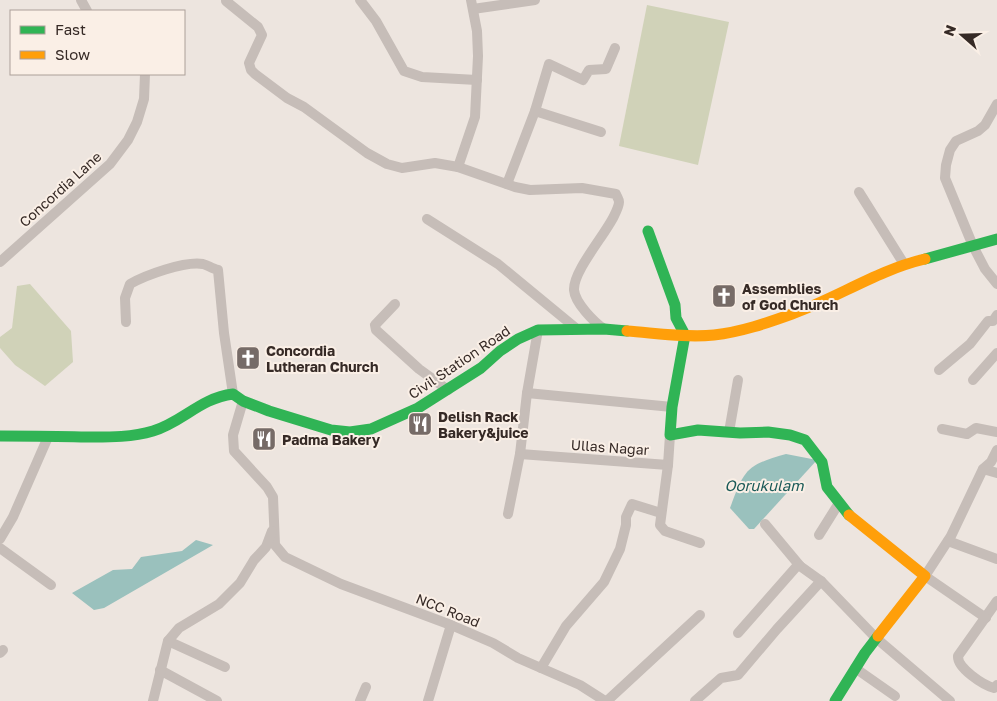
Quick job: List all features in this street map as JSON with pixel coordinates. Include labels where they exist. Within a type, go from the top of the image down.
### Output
[{"type":"main road","points":[[648,231],[675,306],[676,318],[685,335],[672,407],[670,435],[698,430],[768,432],[790,435],[805,440],[822,462],[827,487],[845,511],[926,576],[876,638],[835,701]]},
{"type":"main road","name":"Civil Station Road","points":[[233,394],[243,401],[269,411],[322,428],[350,432],[370,429],[418,408],[481,368],[500,351],[518,339],[538,330],[604,329],[685,335],[713,335],[746,329],[793,314],[904,264],[997,239]]},
{"type":"main road","points":[[0,436],[117,436],[151,432],[219,396],[233,394]]},
{"type":"street","points":[[225,0],[258,27],[262,35],[249,60],[251,70],[287,98],[304,107],[367,153],[387,164],[402,168],[436,163],[458,167],[530,190],[582,188],[616,194],[619,202],[618,208],[608,228],[582,266],[574,290],[577,299],[591,319],[604,329]]},
{"type":"street","points":[[360,0],[376,21],[404,71],[422,77],[477,80]]},
{"type":"street","points":[[458,167],[475,117],[477,31],[472,4],[533,0]]},
{"type":"street","points":[[508,184],[535,111],[549,64],[583,80],[589,70],[606,69],[615,48]]},
{"type":"street","name":"Concordia Lane","points":[[0,262],[110,164],[128,140],[137,122],[144,99],[145,75]]},
{"type":"street","points":[[997,104],[985,125],[978,131],[956,141],[950,150],[945,178],[972,246],[985,269],[997,284]]},
{"type":"street","points":[[535,111],[601,132]]},
{"type":"street","points":[[859,192],[904,264]]},
{"type":"street","points":[[427,219],[498,264],[576,329]]},
{"type":"street","points":[[126,322],[125,298],[130,284],[162,270],[183,266],[202,264],[218,270],[224,333],[233,394]]},
{"type":"street","points":[[395,304],[374,325],[376,330],[419,368],[448,390]]},
{"type":"street","points":[[939,370],[970,344],[988,321],[993,321],[997,315]]},
{"type":"street","points":[[508,514],[520,454],[527,393],[538,330]]},
{"type":"street","points":[[973,380],[997,353]]},
{"type":"street","points":[[729,432],[738,380]]},
{"type":"street","points":[[527,393],[672,407]]},
{"type":"street","points":[[153,701],[168,641],[178,628],[220,604],[240,583],[254,560],[266,547],[274,526],[273,497],[234,452],[233,435],[243,401]]},
{"type":"street","points":[[942,429],[967,434],[976,428],[997,432]]},
{"type":"street","name":"Ullas Nagar","points":[[520,454],[668,465],[670,435]]},
{"type":"street","points":[[0,539],[48,437]]},
{"type":"street","points":[[986,618],[926,576],[948,541],[983,469],[991,462],[997,450]]},
{"type":"street","points":[[668,465],[660,525],[663,530],[700,543]]},
{"type":"street","points":[[983,469],[997,473]]},
{"type":"street","points":[[819,534],[839,503]]},
{"type":"street","points":[[541,668],[566,626],[604,582],[620,549],[626,517],[632,504],[661,513]]},
{"type":"street","points":[[765,524],[800,566],[821,580],[876,638],[950,701]]},
{"type":"street","name":"NCC Road","points":[[274,526],[275,545],[285,557],[327,578],[493,643],[518,658],[580,685],[606,701]]},
{"type":"street","points":[[948,541],[997,559]]},
{"type":"street","points":[[0,548],[51,585]]},
{"type":"street","points":[[738,633],[797,566],[800,566]]},
{"type":"street","points":[[695,701],[721,678],[738,675],[821,580]]},
{"type":"street","points":[[997,601],[958,656],[961,667],[989,686],[994,688],[997,685]]},
{"type":"street","points":[[606,701],[700,615]]},
{"type":"street","points":[[428,701],[451,625]]},
{"type":"street","points":[[168,641],[225,667]]},
{"type":"street","points":[[855,668],[895,696]]},
{"type":"street","points":[[160,670],[217,701]]},
{"type":"street","points":[[360,701],[366,687]]},
{"type":"green space","points":[[647,5],[729,22],[698,165],[619,146]]},
{"type":"green space","points":[[30,284],[71,331],[73,362],[45,386],[15,365],[0,348],[0,337],[12,328],[17,286]]},
{"type":"water","name":"Oorukulam","points":[[786,454],[817,460],[754,529],[749,529],[730,508],[739,485],[743,477],[754,466]]},
{"type":"water","points":[[196,540],[213,545],[104,608],[94,610],[72,593],[113,570],[132,569],[141,557],[182,551]]},
{"type":"traffic: fast","points":[[648,231],[675,305],[676,318],[685,335],[672,407],[670,435],[698,430],[740,433],[768,432],[790,435],[805,440],[822,462],[827,487],[849,515]]},
{"type":"traffic: fast","points":[[925,259],[997,239]]},
{"type":"traffic: fast","points":[[0,436],[117,437],[135,435],[164,427],[211,400],[233,394],[243,401],[269,411],[331,430],[350,432],[371,429],[418,408],[481,368],[500,351],[518,339],[538,330],[604,329],[627,331]]},
{"type":"traffic: fast","points":[[835,701],[878,636]]},
{"type":"traffic: slow","points":[[627,331],[693,336],[724,334],[792,314],[874,277],[925,259]]},
{"type":"traffic: slow","points":[[849,515],[925,576],[878,636]]},
{"type":"place","name":"Assemblies of God Church","points":[[724,296]]},
{"type":"place","name":"Concordia Lutheran Church","points":[[248,358]]},
{"type":"place","name":"Delish Rack Bakery&juice","points":[[420,424]]},
{"type":"place","name":"Padma Bakery","points":[[264,439]]}]
